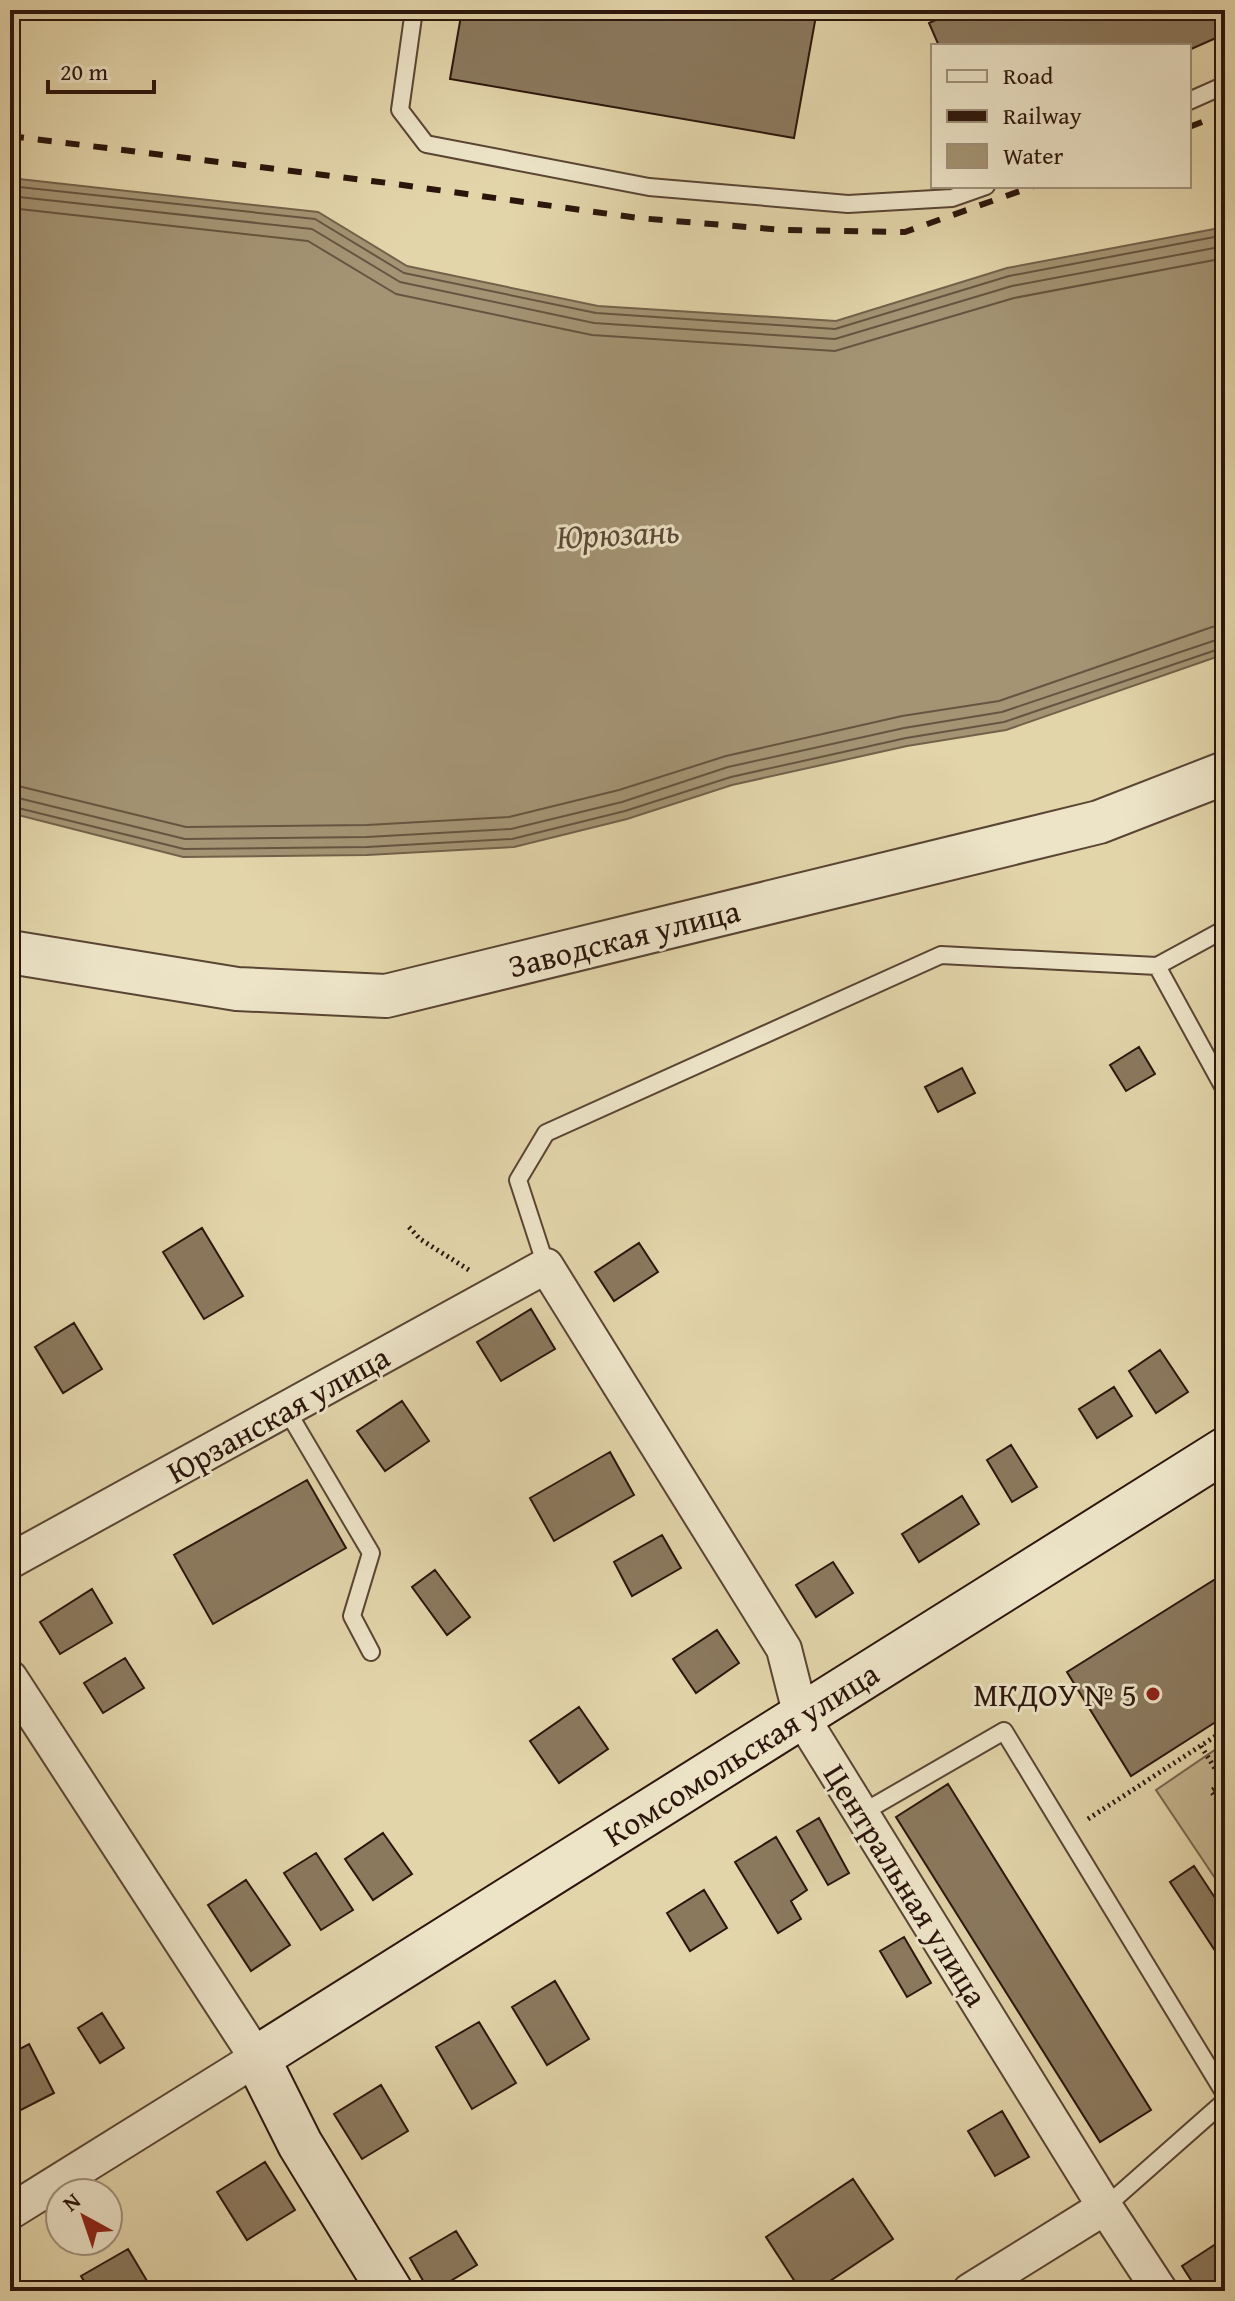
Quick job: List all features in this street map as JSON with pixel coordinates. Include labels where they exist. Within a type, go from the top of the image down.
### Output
[{"type":"main road","name":"Комсомольская улица","points":[[257,2058],[1225,1450]]},
{"type":"main road","points":[[257,2058],[300,2144],[390,2291]]},
{"type":"street","name":"Заводская улица","points":[[10,952],[237,989],[386,996],[1099,822],[1225,773]]},
{"type":"street","name":"Юрзанская улица","points":[[10,1561],[546,1266]]},
{"type":"street","name":"Центральная улица","points":[[546,1266],[784,1649],[801,1716],[1160,2291]]},
{"type":"street","points":[[10,1678],[257,2058],[10,2212]]},
{"type":"street","points":[[970,2291],[1105,2207]]},
{"type":"lane","points":[[414,10],[400,110],[426,144],[649,187],[848,204],[952,198],[980,188]]},
{"type":"lane","points":[[1191,100],[1225,85]]},
{"type":"lane","points":[[546,1266],[518,1180],[546,1133],[941,955],[1157,966],[1225,929]]},
{"type":"lane","points":[[1157,966],[1225,1090]]},
{"type":"lane","points":[[286,1409],[371,1553],[352,1616],[371,1652]]},
{"type":"lane","points":[[862,1813],[1004,1731],[1225,2094]]},
{"type":"lane","points":[[1105,2207],[1225,2101]]},
{"type":"path","points":[[409,1227],[420,1239],[460,1266],[511,1286]]},
{"type":"path","points":[[1066,1834],[1225,1730]]},
{"type":"path","points":[[1201,1746],[1224,1782],[1211,1791],[1225,1811]]},
{"type":"shaded area","points":[[1225,1743],[1225,1893],[1156,1790]]},
{"type":"water","name":"Юрюзань","points":[[10,178],[318,212],[407,266],[598,306],[836,321],[1007,268],[1225,227],[1225,654],[1006,730],[907,746],[732,785],[627,819],[514,847],[367,855],[183,857],[10,813]]},
{"type":"building","points":[[462,10],[817,10],[794,138],[450,79]]},
{"type":"building","points":[[958,10],[1225,10],[1225,34],[1191,49],[1191,44],[938,44],[929,23]]},
{"type":"building","points":[[1139,1047],[1155,1074],[1126,1091],[1110,1065]]},
{"type":"building","points":[[962,1068],[975,1093],[938,1112],[925,1087]]},
{"type":"building","points":[[202,1228],[243,1296],[204,1319],[163,1252]]},
{"type":"building","points":[[639,1243],[658,1272],[614,1301],[595,1272]]},
{"type":"building","points":[[531,1309],[555,1349],[501,1381],[477,1342]]},
{"type":"building","points":[[74,1323],[102,1369],[63,1393],[35,1347]]},
{"type":"building","points":[[1160,1350],[1188,1392],[1156,1413],[1129,1371]]},
{"type":"building","points":[[1114,1387],[1132,1416],[1097,1438],[1079,1409]]},
{"type":"building","points":[[402,1401],[429,1441],[385,1471],[357,1431]]},
{"type":"building","points":[[1011,1445],[1037,1487],[1012,1502],[987,1460]]},
{"type":"building","points":[[610,1452],[634,1495],[554,1541],[530,1498]]},
{"type":"building","points":[[307,1480],[346,1548],[213,1624],[174,1555]]},
{"type":"building","points":[[962,1496],[979,1524],[919,1562],[902,1534]]},
{"type":"building","points":[[662,1535],[681,1568],[632,1596],[614,1562]]},
{"type":"building","points":[[833,1562],[853,1593],[816,1617],[796,1585]]},
{"type":"building","points":[[435,1570],[470,1617],[447,1635],[412,1587]]},
{"type":"building","name":"МКДОУ № 5","points":[[1225,1573],[1225,1716],[1131,1776],[1067,1672]]},
{"type":"building","points":[[92,1589],[112,1623],[60,1654],[40,1622]]},
{"type":"building","points":[[717,1630],[739,1663],[696,1693],[673,1659]]},
{"type":"building","points":[[125,1658],[144,1688],[103,1713],[84,1683]]},
{"type":"building","points":[[579,1707],[608,1749],[559,1783],[530,1741]]},
{"type":"building","points":[[948,1784],[1151,2110],[1100,2142],[896,1817]]},
{"type":"building","points":[[819,1818],[849,1873],[828,1885],[797,1831]]},
{"type":"building","points":[[383,1833],[412,1874],[373,1900],[345,1859]]},
{"type":"building","points":[[776,1837],[807,1890],[791,1901],[801,1919],[778,1933],[735,1862]]},
{"type":"building","points":[[316,1853],[353,1910],[321,1930],[284,1873]]},
{"type":"building","points":[[1194,1866],[1225,1913],[1225,1966],[1170,1882]]},
{"type":"building","points":[[246,1880],[290,1945],[251,1971],[208,1905]]},
{"type":"building","points":[[704,1890],[727,1928],[690,1951],[667,1913]]},
{"type":"building","points":[[904,1937],[931,1983],[907,1997],[880,1951]]},
{"type":"building","points":[[555,1981],[589,2039],[547,2065],[512,2007]]},
{"type":"building","points":[[102,2013],[124,2048],[100,2063],[78,2028]]},
{"type":"building","points":[[479,2022],[516,2083],[472,2109],[436,2047]]},
{"type":"building","points":[[29,2044],[54,2093],[19,2111],[10,2093],[10,2054]]},
{"type":"building","points":[[381,2085],[408,2131],[362,2159],[334,2114]]},
{"type":"building","points":[[1002,2111],[1029,2157],[995,2176],[968,2131]]},
{"type":"building","points":[[265,2162],[295,2210],[247,2240],[217,2192]]},
{"type":"building","points":[[853,2179],[893,2239],[815,2291],[801,2291],[766,2237]]},
{"type":"building","points":[[456,2231],[477,2265],[429,2291],[410,2258]]},
{"type":"building","points":[[1225,2238],[1225,2291],[1198,2291],[1182,2266]]},
{"type":"building","points":[[128,2249],[153,2291],[90,2291],[81,2276],[114,2257],[124,2257],[124,2251]]},
{"type":"railway","points":[[1191,126],[1225,113]]},
{"type":"railway","points":[[10,136],[638,218],[784,230],[905,232],[1028,188]]},
{"type":"place","name":"МКДОУ № 5","points":[[1153,1694]]}]
